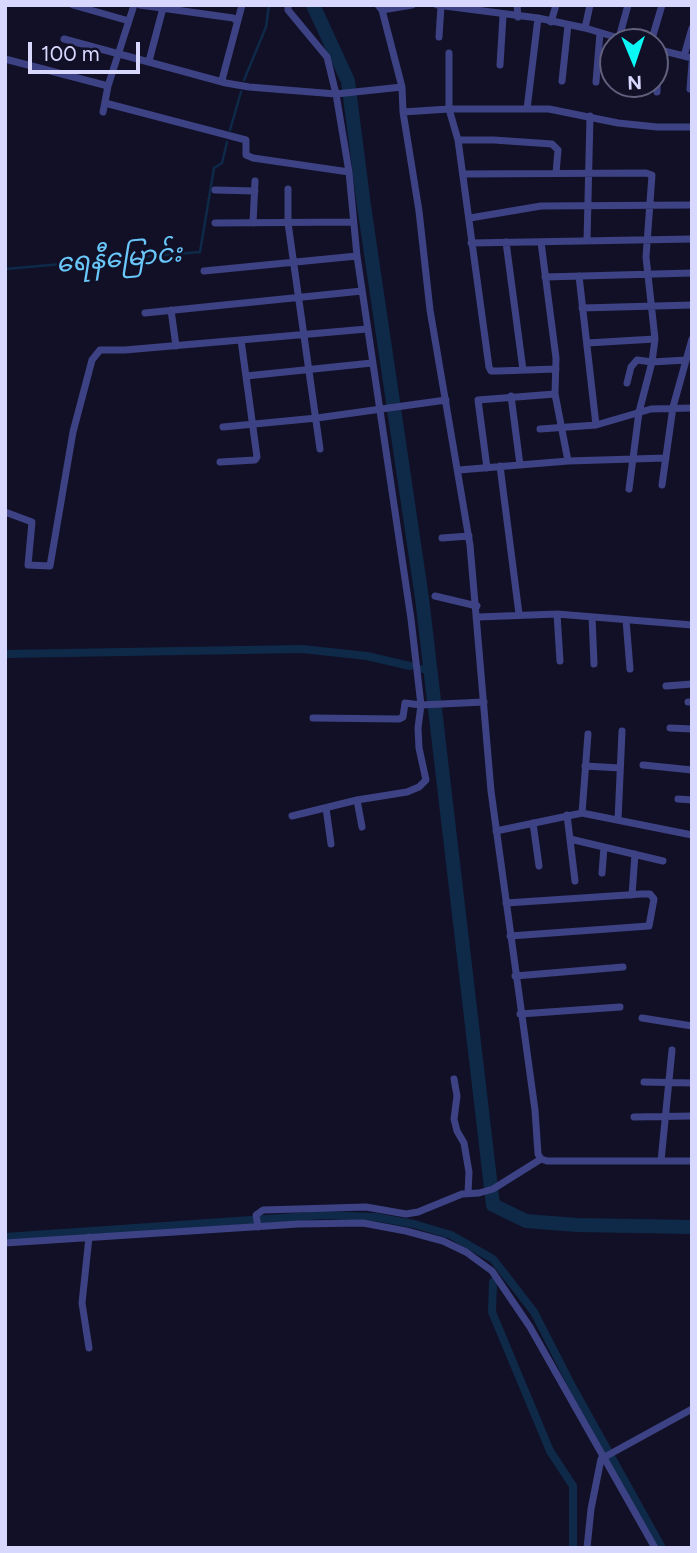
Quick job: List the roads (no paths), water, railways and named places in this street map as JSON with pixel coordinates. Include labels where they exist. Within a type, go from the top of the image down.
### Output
[{"type":"street","points":[[72,5],[129,21]]},
{"type":"street","points":[[103,112],[108,86],[134,5]]},
{"type":"street","points":[[140,5],[206,9],[237,21]]},
{"type":"street","points":[[222,80],[242,5]]},
{"type":"street","points":[[288,5],[288,10],[327,57],[336,94],[349,172],[356,256],[421,705],[418,734],[425,783],[407,792],[357,800],[292,816]]},
{"type":"street","points":[[412,5],[380,8],[402,86],[403,113],[430,310],[469,536],[491,791],[535,1110],[538,1154],[541,1159],[547,1161],[692,1161]]},
{"type":"street","points":[[439,37],[439,5],[485,9],[503,16],[538,19],[599,33]]},
{"type":"street","points":[[517,5],[518,17]]},
{"type":"street","points":[[551,22],[556,5]]},
{"type":"street","points":[[585,28],[590,5]]},
{"type":"street","points":[[622,28],[628,5]]},
{"type":"street","points":[[655,28],[662,5]]},
{"type":"street","points":[[149,61],[163,8]]},
{"type":"street","points":[[500,65],[503,16]]},
{"type":"street","points":[[527,109],[538,19]]},
{"type":"street","points":[[562,81],[568,25]]},
{"type":"street","points":[[691,89],[689,59],[692,28]]},
{"type":"street","points":[[64,39],[249,87],[336,94],[402,86]]},
{"type":"street","points":[[596,82],[599,45]]},
{"type":"street","points":[[449,53],[449,109],[458,141],[470,218],[471,243],[489,367],[491,371],[556,369]]},
{"type":"street","points":[[669,53],[689,59]]},
{"type":"street","points":[[5,59],[108,86]]},
{"type":"street","points":[[105,103],[247,140],[246,155],[253,158],[349,172]]},
{"type":"street","points":[[403,113],[449,109],[549,109],[618,123],[692,127]]},
{"type":"street","points":[[587,241],[590,116]]},
{"type":"street","points":[[458,141],[494,140],[552,144],[558,150],[556,173]]},
{"type":"street","points":[[463,174],[650,174],[653,178],[647,240],[655,339],[639,412],[629,489]]},
{"type":"street","points":[[253,223],[255,181]]},
{"type":"street","points":[[288,189],[288,223],[297,297],[320,449]]},
{"type":"street","points":[[215,190],[255,191]]},
{"type":"street","points":[[470,218],[541,206],[692,205]]},
{"type":"street","points":[[215,223],[353,222]]},
{"type":"street","points":[[471,243],[692,239]]},
{"type":"street","points":[[506,242],[523,370]]},
{"type":"street","points":[[541,242],[556,369],[555,394],[568,461]]},
{"type":"street","points":[[204,271],[356,256]]},
{"type":"street","points":[[545,277],[692,273]]},
{"type":"street","points":[[579,276],[596,425]]},
{"type":"street","points":[[145,313],[362,290]]},
{"type":"street","points":[[582,308],[692,306]]},
{"type":"street","points":[[171,310],[176,345]]},
{"type":"street","points":[[5,512],[32,522],[28,565],[50,566],[73,432],[95,354],[100,350],[367,329]]},
{"type":"street","points":[[587,344],[655,339]]},
{"type":"street","points":[[662,485],[673,407],[692,339]]},
{"type":"street","points":[[220,463],[256,459],[241,340]]},
{"type":"street","points":[[627,383],[637,360],[652,362],[686,359]]},
{"type":"street","points":[[246,376],[372,363]]},
{"type":"street","points":[[487,468],[478,400],[555,394]]},
{"type":"street","points":[[511,396],[520,464]]},
{"type":"street","points":[[223,427],[379,411],[446,400]]},
{"type":"street","points":[[540,429],[596,425],[639,412],[673,407],[692,408]]},
{"type":"street","points":[[459,470],[568,461],[666,458]]},
{"type":"street","points":[[500,466],[519,614]]},
{"type":"street","points":[[442,538],[469,536]]},
{"type":"street","points":[[435,596],[477,606]]},
{"type":"street","points":[[557,614],[560,661]]},
{"type":"street","points":[[478,617],[557,614],[692,625]]},
{"type":"street","points":[[592,617],[594,664]]},
{"type":"street","points":[[626,620],[630,669]]},
{"type":"street","points":[[666,686],[692,684]]},
{"type":"street","points":[[313,718],[398,719],[402,717],[405,703],[421,705],[484,702]]},
{"type":"street","points":[[670,728],[692,729]]},
{"type":"street","points":[[618,820],[622,731]]},
{"type":"street","points":[[582,813],[588,734]]},
{"type":"street","points":[[643,765],[692,769]]},
{"type":"street","points":[[585,766],[620,768]]},
{"type":"street","points":[[678,799],[692,800]]},
{"type":"street","points":[[357,800],[362,827]]},
{"type":"street","points":[[326,808],[331,844]]},
{"type":"street","points":[[496,831],[582,813],[692,835]]},
{"type":"street","points":[[567,815],[575,881]]},
{"type":"street","points":[[533,823],[539,866]]},
{"type":"street","points":[[570,839],[663,861]]},
{"type":"street","points":[[602,873],[604,847]]},
{"type":"street","points":[[632,895],[635,854]]},
{"type":"street","points":[[506,903],[650,894],[654,899],[649,926],[510,936]]},
{"type":"street","points":[[515,976],[623,967]]},
{"type":"street","points":[[520,1014],[620,1007]]},
{"type":"street","points":[[642,1018],[692,1026]]},
{"type":"street","points":[[661,1161],[672,1050]]},
{"type":"street","points":[[454,1079],[457,1096],[454,1119],[464,1143],[469,1172],[468,1194]]},
{"type":"street","points":[[644,1082],[692,1083]]},
{"type":"street","points":[[634,1117],[692,1116]]},
{"type":"street","points":[[258,1227],[256,1215],[263,1210],[366,1208],[412,1214],[468,1194],[493,1189],[541,1159]]},
{"type":"street","points":[[5,1243],[363,1223],[396,1228],[443,1241],[466,1252],[492,1271],[530,1327],[607,1454],[655,1548]]},
{"type":"street","points":[[89,1237],[82,1303],[89,1348]]},
{"type":"street","points":[[587,1548],[599,1462],[607,1454],[692,1409]]},
{"type":"waterway","name":"ရေနီမြောင်း","points":[[244,80],[266,27],[269,5]]},
{"type":"waterway","points":[[313,5],[348,81],[422,598],[493,1205],[526,1221],[577,1225],[692,1227]]},
{"type":"waterway","name":"ရေနီမြောင်း","points":[[230,130],[241,92]]},
{"type":"waterway","name":"ရေနီမြောင်း","points":[[5,269],[200,252],[214,168],[222,163],[227,142]]},
{"type":"waterway","points":[[5,654],[302,649],[367,656],[410,666]]},
{"type":"waterway","points":[[423,669],[430,670]]},
{"type":"waterway","points":[[5,1237],[324,1215],[375,1217],[414,1224],[451,1235],[493,1259],[534,1312],[662,1548]]},
{"type":"waterway","points":[[493,1282],[492,1312],[550,1451],[573,1486],[573,1548]]}]
